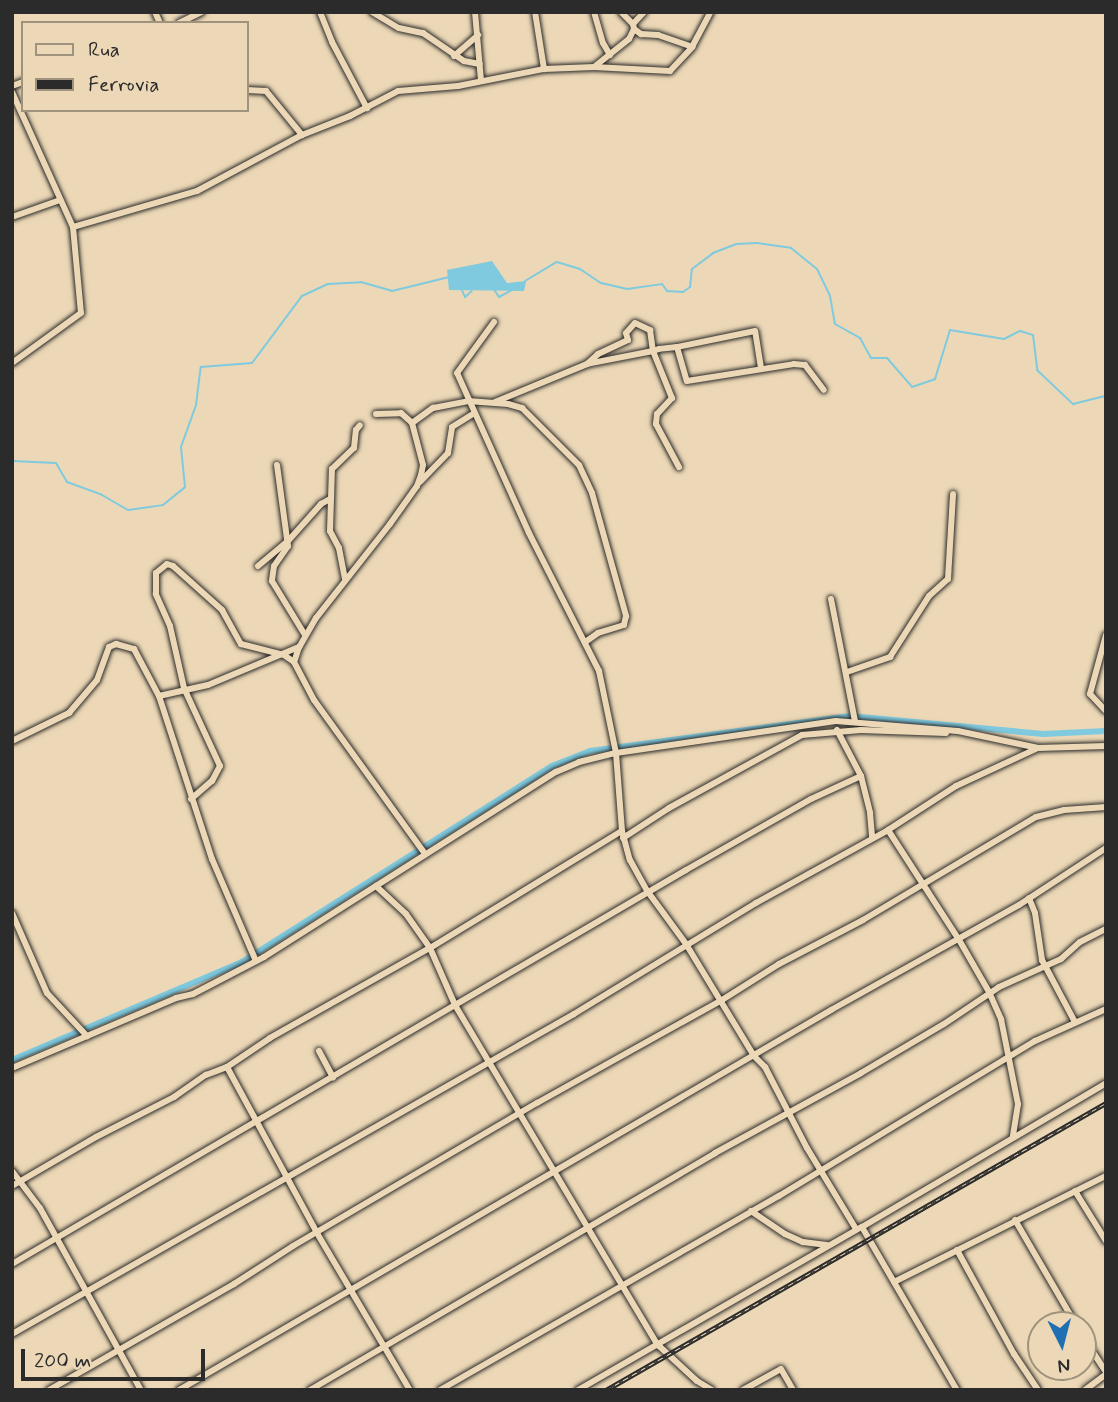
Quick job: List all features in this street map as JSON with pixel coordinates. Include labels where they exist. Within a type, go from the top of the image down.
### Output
[{"type":"street","points":[[184,21],[202,12]]},
{"type":"street","points":[[320,12],[332,42],[367,108]]},
{"type":"street","points":[[372,12],[399,28],[423,33],[454,55],[480,64]]},
{"type":"street","points":[[475,12],[481,81]]},
{"type":"street","points":[[535,12],[544,69]]},
{"type":"street","points":[[594,12],[603,43],[610,55]]},
{"type":"street","points":[[621,12],[641,34],[658,35],[692,47]]},
{"type":"street","points":[[594,67],[629,40],[634,26],[644,12]]},
{"type":"street","points":[[73,227],[197,191],[302,135],[398,92],[544,69],[594,67],[670,71],[692,47],[711,12]]},
{"type":"street","points":[[454,55],[478,35]]},
{"type":"street","points":[[248,90],[265,91],[302,135]]},
{"type":"street","points":[[12,92],[73,227],[81,313],[12,363]]},
{"type":"street","points":[[12,217],[60,200]]},
{"type":"street","points":[[494,322],[457,373],[529,533],[602,681],[616,753],[622,835],[630,860],[648,892],[722,1000],[754,1056],[765,1066],[821,1170],[894,1282],[957,1390]]},
{"type":"street","points":[[587,364],[598,354],[628,340],[626,333],[635,323],[650,330],[653,351],[672,398],[657,414],[656,424],[678,467]]},
{"type":"street","points":[[492,404],[587,364],[755,331],[761,368]]},
{"type":"street","points":[[677,347],[687,381],[761,368],[805,365],[824,390]]},
{"type":"street","points":[[412,424],[433,408],[468,401],[522,408],[579,465],[592,493],[626,616],[624,625],[598,633],[585,642]]},
{"type":"street","points":[[376,414],[401,413],[412,424],[423,465],[417,486]]},
{"type":"street","points":[[294,662],[305,635],[345,579],[417,486],[448,453],[452,427],[474,413]]},
{"type":"street","points":[[345,579],[339,548],[330,531],[332,469],[354,448],[356,430],[360,425]]},
{"type":"street","points":[[277,465],[288,546],[274,566],[272,581],[305,635]]},
{"type":"street","points":[[847,672],[890,657],[929,596],[948,579],[953,494]]},
{"type":"street","points":[[258,566],[288,541],[321,504],[330,499]]},
{"type":"street","points":[[191,799],[212,780],[220,766],[184,688],[170,626],[156,594],[156,573],[167,564],[222,610],[241,644],[284,655],[294,662],[314,701],[425,854]]},
{"type":"street","points":[[831,599],[855,721]]},
{"type":"street","points":[[1106,635],[1090,694],[1106,711]]},
{"type":"street","points":[[12,741],[69,713],[97,680],[109,647],[116,645],[134,649],[159,696],[212,859],[256,961]]},
{"type":"street","points":[[159,696],[184,688],[208,685],[248,666],[284,655],[299,647]]},
{"type":"street","points":[[836,721],[837,730],[861,776],[870,813],[872,838]]},
{"type":"street","points":[[12,1068],[193,994],[256,961],[556,772],[579,762],[616,753],[836,721],[958,731],[1038,748],[1106,746]]},
{"type":"street","points":[[12,1186],[96,1136],[174,1097],[206,1075],[227,1067],[338,998],[430,948],[777,746],[802,735],[837,730],[939,734],[958,731]]},
{"type":"street","points":[[12,1334],[574,1014],[686,944],[888,830],[956,786],[1038,748]]},
{"type":"street","points":[[12,1264],[648,892],[811,799],[861,776]]},
{"type":"street","points":[[49,1390],[1036,817],[1064,810],[1106,807]]},
{"type":"street","points":[[888,830],[989,992],[1010,1056],[1018,1104],[1013,1137]]},
{"type":"street","points":[[179,1390],[552,1171],[1029,898],[1106,848]]},
{"type":"street","points":[[376,886],[406,914],[430,948],[455,1005],[658,1345],[678,1366],[708,1389]]},
{"type":"street","points":[[1029,898],[1035,913],[1045,967],[1075,1022]]},
{"type":"street","points":[[12,913],[47,993],[87,1036]]},
{"type":"street","points":[[310,1390],[944,1024],[989,992],[1045,967],[1106,929]]},
{"type":"street","points":[[440,1390],[821,1170],[1010,1056],[1106,1009]]},
{"type":"street","points":[[319,1051],[333,1077]]},
{"type":"street","points":[[227,1067],[317,1233],[410,1390]]},
{"type":"street","points":[[578,1390],[1106,1083]]},
{"type":"street","points":[[12,1171],[57,1240],[141,1390]]},
{"type":"street","points":[[894,1282],[1106,1176]]},
{"type":"street","points":[[1075,1191],[1106,1241]]},
{"type":"street","points":[[751,1211],[785,1234],[803,1242],[828,1245]]},
{"type":"street","points":[[1015,1220],[1068,1311]]},
{"type":"street","points":[[957,1250],[1014,1354],[1038,1390]]},
{"type":"street","points":[[743,1390],[781,1369],[793,1390]]},
{"type":"street","points":[[1085,1390],[1106,1373]]},
{"type":"water","points":[[492,261],[507,283],[526,281],[524,291],[449,290],[447,270]]},
{"type":"waterway","points":[[525,281],[557,262],[580,269],[601,283],[627,289],[662,284],[667,291],[683,292],[690,287],[692,269],[713,253],[736,244],[757,243],[791,248],[817,269],[830,296],[835,324],[860,338],[871,358],[887,358],[912,387],[935,379],[950,330],[1004,339],[1020,331],[1033,335],[1037,370],[1073,404],[1106,396]]},
{"type":"waterway","points":[[12,461],[56,463],[67,482],[102,495],[128,510],[163,505],[185,487],[181,447],[196,405],[201,367],[252,363],[302,296],[328,284],[361,282],[392,291],[449,277]]},
{"type":"waterway","points":[[461,288],[465,297],[472,291]]},
{"type":"waterway","points":[[493,288],[499,297],[512,290]]},
{"type":"waterway","points":[[12,1060],[242,962],[552,766],[590,751],[850,716],[1043,734],[1106,731]]},
{"type":"railway","points":[[606,1390],[1106,1103]]}]
